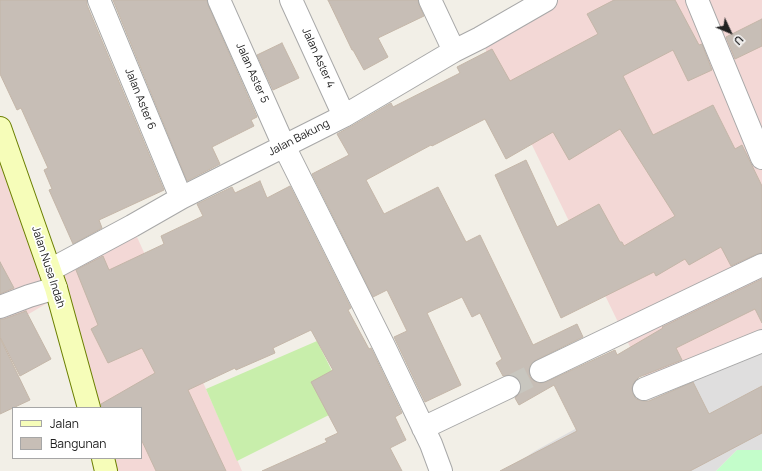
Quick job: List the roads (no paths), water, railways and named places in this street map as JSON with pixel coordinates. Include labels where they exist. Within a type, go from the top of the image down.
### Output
[{"type":"main road","name":"Jalan Nusa Indah","points":[[0,128],[53,279],[89,407]]},
{"type":"main road","points":[[103,459],[106,471]]},
{"type":"street","name":"Jalan Aster 6","points":[[99,0],[181,198]]},
{"type":"street","name":"Jalan Aster 5","points":[[219,0],[284,146],[384,346],[431,444],[441,471]]},
{"type":"street","name":"Jalan Aster 4","points":[[291,0],[344,116]]},
{"type":"street","points":[[430,0],[454,51]]},
{"type":"street","points":[[697,0],[762,158]]},
{"type":"street","name":"Jalan Bakung","points":[[0,307],[29,296],[132,226],[181,198],[344,116],[542,1]]},
{"type":"street","points":[[541,371],[762,265]]},
{"type":"street","points":[[644,389],[762,341]]},
{"type":"street","points":[[423,428],[509,387]]},
{"type":"tunnel","points":[[509,387],[541,371]]}]
